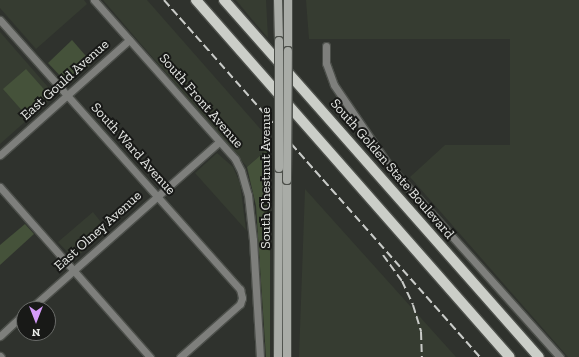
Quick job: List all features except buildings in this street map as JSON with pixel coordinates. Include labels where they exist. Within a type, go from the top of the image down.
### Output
[{"type":"main road","points":[[196,0],[510,357]]},
{"type":"main road","name":"South Golden State Boulevard","points":[[224,0],[539,357]]},
{"type":"main road","name":"South Chestnut Avenue","points":[[278,0],[278,357]]},
{"type":"main road","name":"South Chestnut Avenue","points":[[287,357],[288,0]]},
{"type":"street","name":"South Front Avenue","points":[[94,0],[219,142],[241,171],[248,195],[260,357]]},
{"type":"street","name":"South Ward Avenue","points":[[0,20],[240,289],[242,298],[240,304],[180,357]]},
{"type":"street","name":"East Gould Avenue","points":[[0,156],[129,40]]},
{"type":"street","points":[[326,46],[326,63],[334,85],[387,163],[560,357]]},
{"type":"street","name":"East Olney Avenue","points":[[39,301],[219,142]]},
{"type":"street","points":[[0,186],[150,357]]},
{"type":"street","points":[[0,336],[16,321]]},
{"type":"shaded area","points":[[0,0],[84,0],[87,4],[36,49],[0,8]]},
{"type":"shaded area","points":[[103,0],[147,0],[270,140],[270,147],[247,167]]},
{"type":"shaded area","points":[[236,0],[266,0],[268,38],[250,17]]},
{"type":"shaded area","points":[[306,0],[579,0],[579,357],[568,357],[410,177],[445,145],[510,145],[510,39],[309,39]]},
{"type":"shaded area","points":[[0,32],[55,95],[0,144]]},
{"type":"shaded area","points":[[217,153],[233,167],[240,183],[246,230],[195,173]]},
{"type":"shaded area","points":[[305,189],[456,357],[299,357]]},
{"type":"shaded area","points":[[93,212],[108,231],[74,259],[58,242]]},
{"type":"green space","points":[[72,40],[92,63],[72,82],[66,82],[48,63]]},
{"type":"green space","points":[[26,69],[49,95],[26,115],[3,89]]},
{"type":"green space","points":[[270,147],[270,357],[266,357],[256,206],[247,167]]},
{"type":"green space","points":[[25,224],[34,234],[0,265],[0,245]]},
{"type":"railway","points":[[164,0],[480,357]]},
{"type":"railway","points":[[383,255],[402,281],[413,305],[421,332],[422,357]]}]
